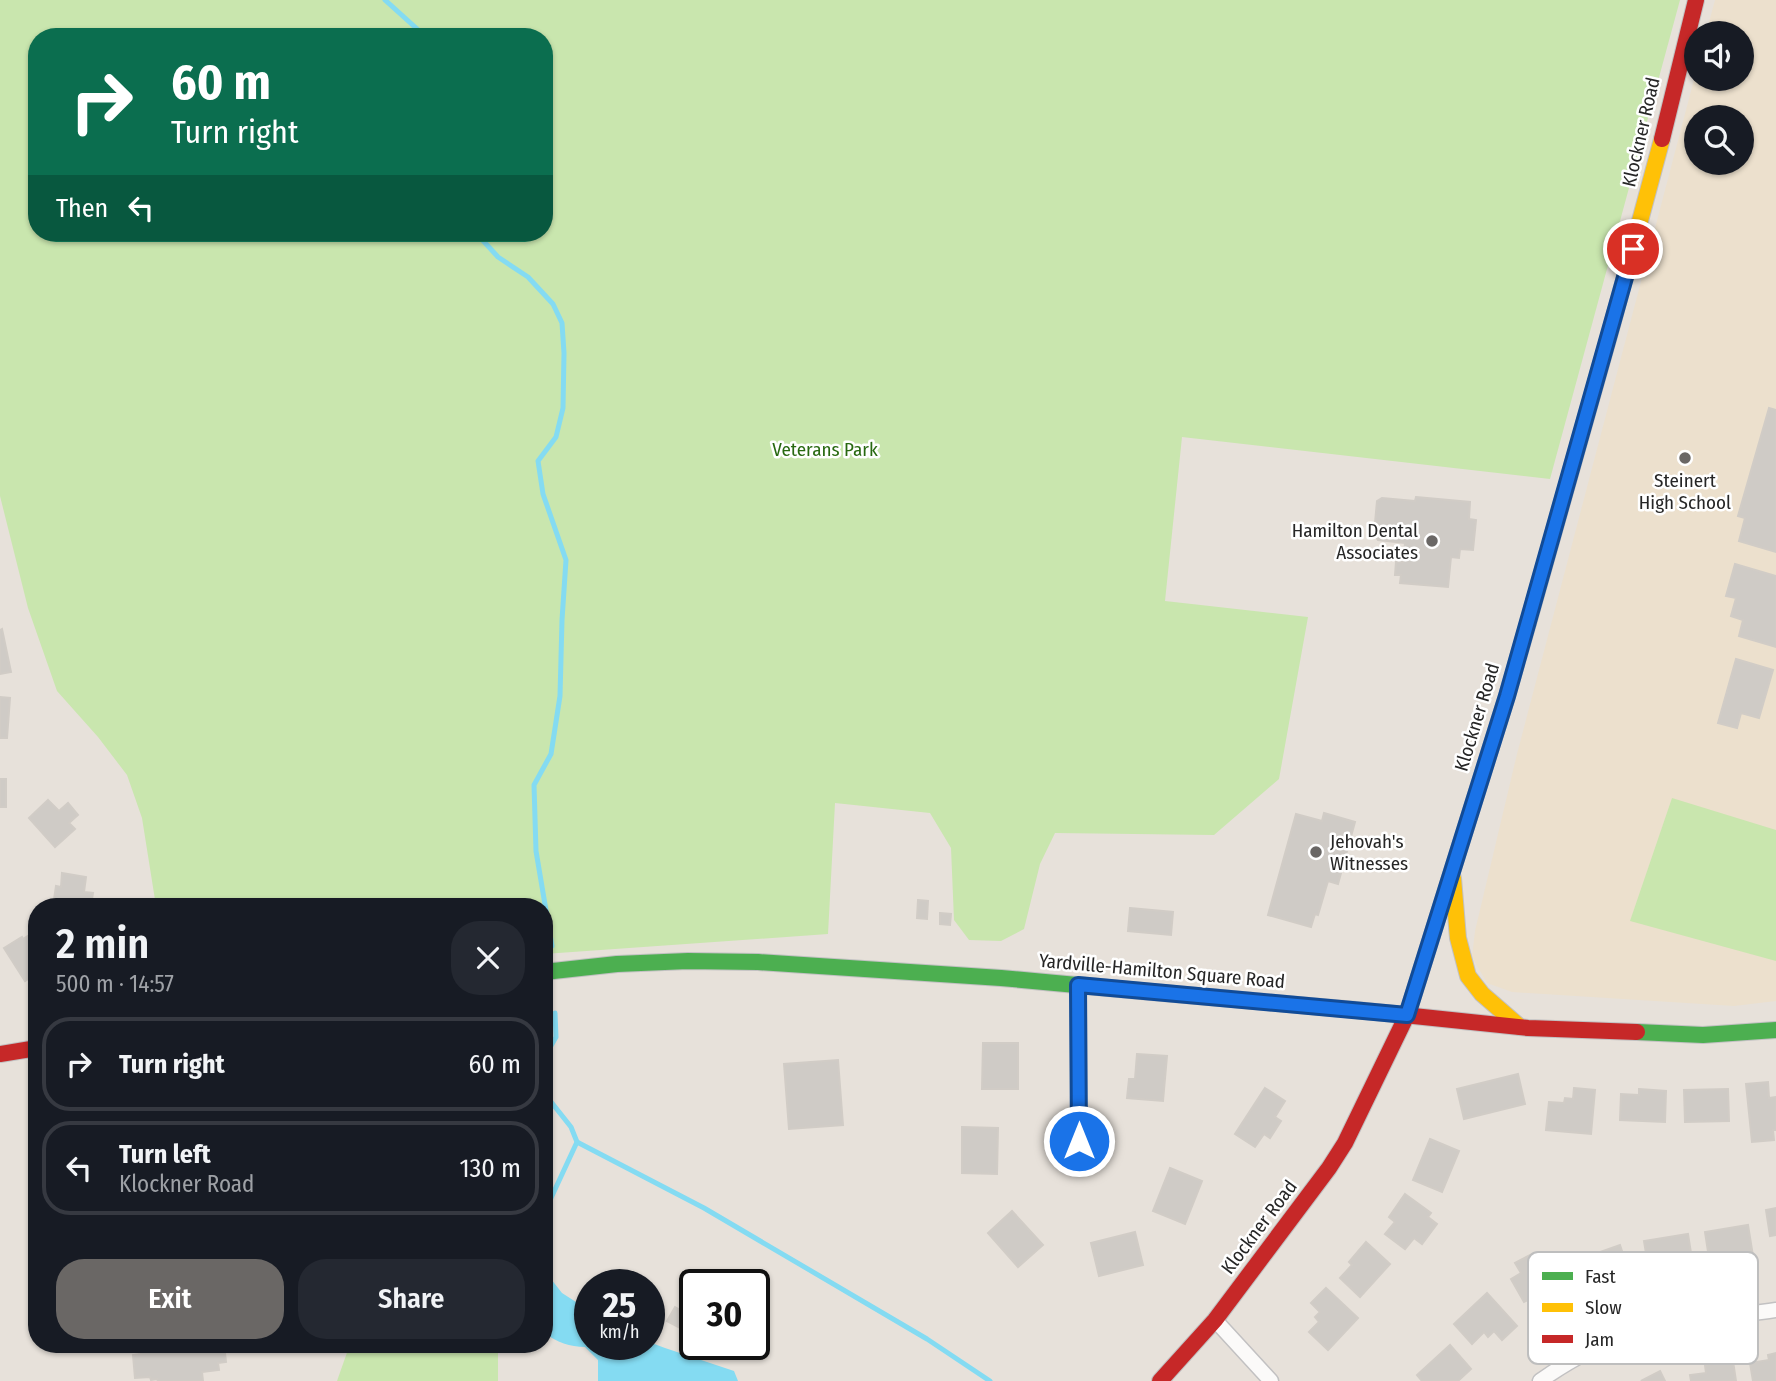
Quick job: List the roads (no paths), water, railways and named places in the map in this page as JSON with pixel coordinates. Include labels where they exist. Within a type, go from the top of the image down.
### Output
[{"type":"main road","name":"Klockner Road","points":[[1160,1381],[1216,1320],[1329,1168],[1345,1143],[1407,1015],[1507,696],[1547,557],[1647,198],[1696,0]]},
{"type":"main road","points":[[1452,868],[1458,938],[1468,976],[1482,993],[1520,1027]]},
{"type":"main road","name":"Yardville-Hamilton Square Road","points":[[553,971],[617,964],[758,962],[1078,985],[1520,1027],[1703,1035],[1776,1030]]},
{"type":"main road","points":[[0,1055],[28,1050]]},
{"type":"street","points":[[1078,985],[1079,1167]]},
{"type":"street","points":[[1758,1313],[1776,1310]]},
{"type":"street","points":[[1216,1320],[1271,1381]]},
{"type":"street","points":[[1540,1381],[1564,1364]]},
{"type":"water","points":[[553,1282],[562,1293],[574,1301],[574,1346],[553,1338]]},
{"type":"water","points":[[665,1347],[679,1352],[679,1360],[702,1360],[734,1371],[738,1381],[598,1381],[598,1360],[665,1360]]},
{"type":"waterway","points":[[385,0],[416,28]]},
{"type":"waterway","points":[[484,242],[498,257],[528,277],[553,304],[562,323],[563,408],[556,437],[538,461],[543,494],[566,560],[560,696],[551,754],[534,785],[536,851],[544,898]]},
{"type":"waterway","points":[[553,1042],[556,1037],[555,1013]]},
{"type":"waterway","points":[[553,1104],[571,1127],[577,1142],[553,1194]]},
{"type":"waterway","points":[[577,1142],[704,1208],[927,1339],[990,1381]]},
{"type":"place","name":"Steinert High School","points":[[1685,458]]},
{"type":"place","name":"Hamilton Dental Associates","points":[[1432,541]]},
{"type":"place","name":"Jehovah's Witnesses","points":[[1316,852]]},
{"type":"park label","name":"Veterans Park","points":[[825,449]]}]
